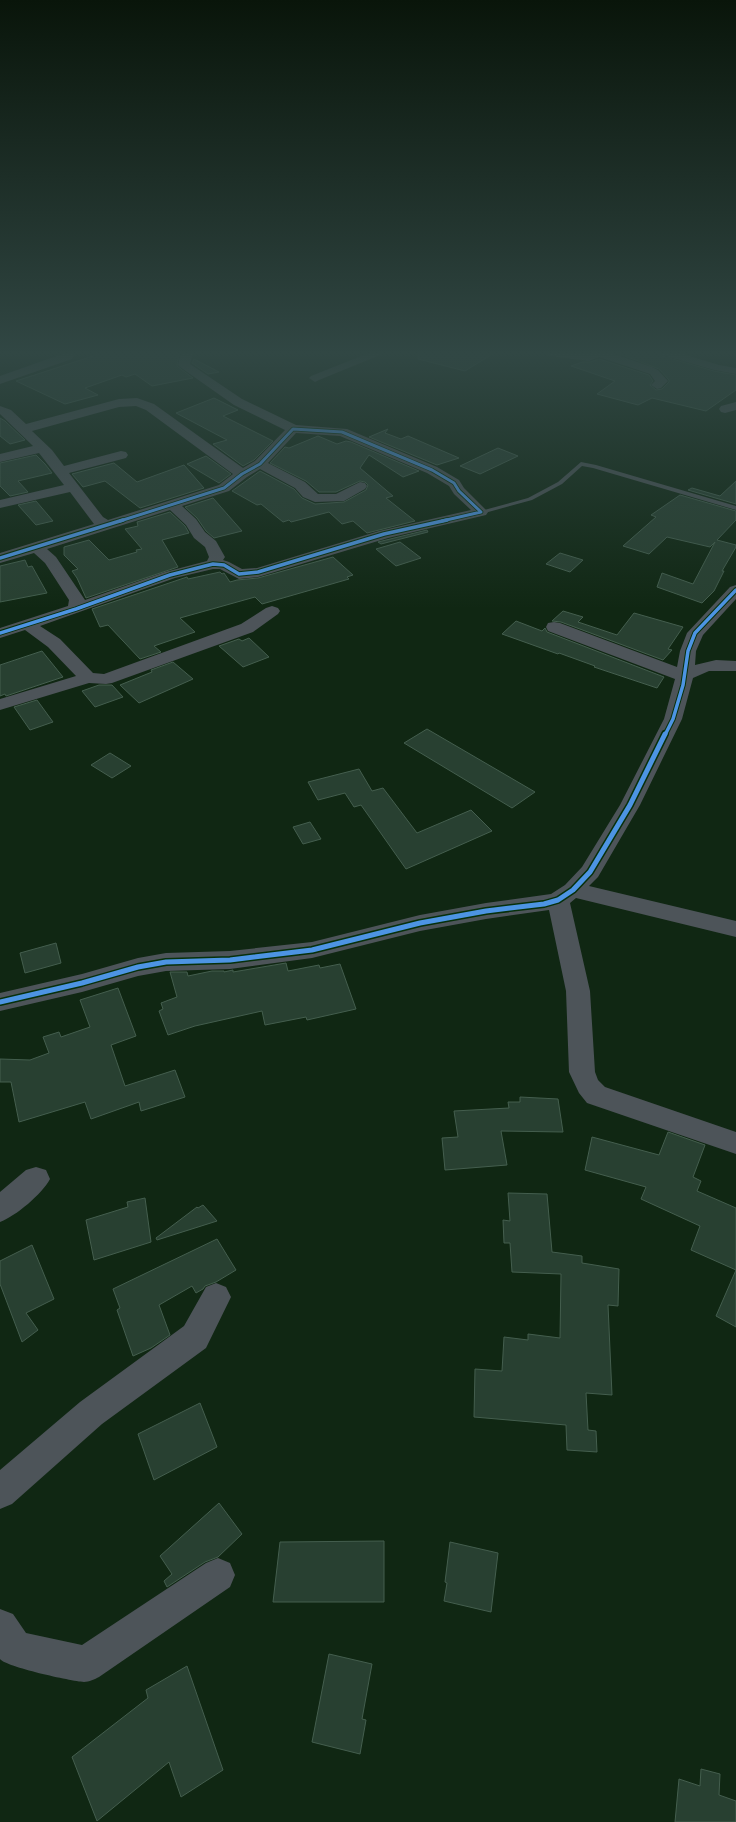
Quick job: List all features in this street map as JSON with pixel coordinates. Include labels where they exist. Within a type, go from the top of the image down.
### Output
[{"type":"street","points":[[32,438],[48,453],[98,520],[105,525]]},
{"type":"street","points":[[193,438],[242,474]]},
{"type":"street","points":[[0,558],[37,548],[224,488],[242,474],[260,464],[284,438]]},
{"type":"street","points":[[357,438],[432,470],[454,483],[459,491],[482,512]]},
{"type":"street","points":[[0,458],[42,448]]},
{"type":"street","points":[[61,472],[121,455]]},
{"type":"street","points":[[260,464],[300,485],[308,494],[315,498],[339,498],[360,486]]},
{"type":"street","points":[[0,504],[72,487]]},
{"type":"street","points":[[172,504],[198,531],[199,535],[205,538],[213,547],[217,557],[213,564]]},
{"type":"street","points":[[0,633],[76,609],[170,575],[213,564],[224,565],[239,574],[258,572],[384,534],[482,512]]},
{"type":"street","points":[[37,548],[51,560],[78,600],[76,609]]},
{"type":"street","points":[[0,1002],[82,983],[138,967],[166,962],[230,960],[312,950],[420,923],[486,911],[544,904],[566,895],[590,872],[630,805],[673,719],[684,676],[688,651],[695,634],[736,590]]},
{"type":"street","points":[[0,705],[88,678],[106,679],[121,675],[153,661],[247,628],[272,612]]},
{"type":"street","points":[[28,625],[54,643],[88,678]]},
{"type":"street","points":[[554,627],[684,676],[701,667],[713,665],[736,666]]},
{"type":"street","points":[[566,895],[736,929]]},
{"type":"street","points":[[566,895],[578,991],[582,1072],[588,1086],[596,1095],[736,1143]]},
{"type":"street","points":[[0,1209],[36,1179]]},
{"type":"street","points":[[0,1492],[91,1413],[195,1337],[216,1297]]},
{"type":"street","points":[[0,1627],[15,1649],[86,1664],[218,1574]]},
{"type":"lane","points":[[482,512],[530,498],[560,483],[581,464],[594,466],[736,508]]},
{"type":"building","points":[[3,438],[23,438],[25,440],[10,444]]},
{"type":"building","points":[[223,438],[267,438],[273,441],[254,460],[243,466],[213,444],[227,440]]},
{"type":"building","points":[[313,438],[323,438],[337,444],[346,441],[419,471],[403,477],[369,455],[360,468],[393,496],[386,498],[415,521],[367,533],[353,521],[342,524],[329,512],[291,522],[289,520],[283,522],[261,504],[257,505],[232,491],[260,471],[294,489],[302,498],[315,504],[344,502],[366,490],[368,485],[365,482],[360,481],[336,492],[319,492],[306,481],[270,463],[285,447],[289,448]]},
{"type":"building","points":[[371,438],[413,438],[459,458],[437,465]]},
{"type":"building","points":[[498,448],[518,456],[480,474],[460,466]]},
{"type":"building","points":[[36,455],[52,473],[18,481],[28,492],[10,496],[0,486],[0,463]]},
{"type":"building","points":[[206,456],[231,474],[219,483],[187,464]]},
{"type":"building","points":[[114,463],[137,482],[184,465],[204,488],[140,508],[105,481],[83,487],[72,474]]},
{"type":"building","points":[[736,481],[736,504],[688,490],[692,488],[720,496]]},
{"type":"building","points":[[680,495],[736,511],[736,520],[717,540],[736,545],[736,547],[722,571],[724,571],[714,591],[702,603],[657,587],[662,573],[693,584],[715,542],[710,547],[667,537],[649,554],[623,546],[656,517],[651,515]]},
{"type":"building","points":[[213,498],[242,531],[214,538],[206,531],[197,518],[185,507]]},
{"type":"building","points":[[36,501],[53,521],[36,525],[18,505]]},
{"type":"building","points":[[170,512],[185,526],[189,533],[162,540],[178,567],[86,598],[77,578],[72,571],[78,569],[64,555],[64,547],[89,540],[109,560],[137,552],[136,550],[142,549],[125,529],[138,526],[137,522]]},
{"type":"building","points":[[427,530],[428,532],[381,544],[378,542]]},
{"type":"building","points":[[400,542],[421,558],[396,566],[376,549]]},
{"type":"building","points":[[560,553],[583,560],[570,572],[546,564]]},
{"type":"building","points":[[333,557],[353,575],[347,577],[349,579],[262,604],[255,597],[180,618],[195,632],[154,646],[161,652],[140,659],[108,625],[100,627],[92,609],[187,577],[188,579],[220,572],[222,574],[224,573],[230,582],[258,578]]},
{"type":"building","points":[[25,560],[28,567],[32,566],[47,593],[0,602],[0,566]]},
{"type":"building","points":[[563,611],[583,617],[578,622],[617,635],[634,613],[683,627],[668,649],[672,650],[663,660],[561,622],[552,621]]},
{"type":"building","points":[[516,621],[542,631],[545,628],[547,632],[664,677],[657,688],[502,634]]},
{"type":"building","points":[[249,638],[269,657],[243,667],[219,646],[239,639],[242,641]]},
{"type":"building","points":[[42,651],[63,677],[6,696],[5,694],[0,696],[0,665]]},
{"type":"building","points":[[173,662],[193,679],[139,703],[120,685],[152,672],[151,670]]},
{"type":"building","points":[[99,685],[112,685],[123,697],[95,707],[82,691]]},
{"type":"building","points":[[37,700],[53,722],[30,730],[14,707]]},
{"type":"building","points":[[427,729],[535,792],[512,808],[404,743]]},
{"type":"building","points":[[110,753],[131,766],[112,778],[91,765]]},
{"type":"building","points":[[359,769],[372,791],[383,788],[417,833],[471,810],[492,831],[406,869],[361,805],[354,807],[345,793],[318,800],[308,782]]},
{"type":"building","points":[[310,822],[321,839],[303,844],[293,827]]},
{"type":"building","points":[[56,943],[61,963],[25,973],[20,953]]},
{"type":"building","points":[[286,963],[288,971],[319,965],[320,968],[340,964],[356,1009],[307,1020],[306,1017],[265,1025],[262,1011],[195,1026],[168,1035],[159,1011],[163,1009],[161,1003],[177,997],[170,972],[187,972],[188,976],[212,971],[224,972],[233,970],[233,972]]},
{"type":"building","points":[[118,988],[136,1036],[111,1045],[125,1086],[175,1070],[185,1097],[141,1111],[139,1102],[91,1119],[85,1102],[19,1122],[11,1082],[0,1082],[0,1059],[30,1060],[49,1053],[43,1037],[59,1032],[61,1037],[90,1027],[80,1000]]},
{"type":"building","points":[[520,1097],[558,1099],[563,1132],[501,1131],[507,1165],[445,1170],[442,1138],[458,1137],[454,1111],[509,1108],[508,1102],[520,1102]]},
{"type":"building","points":[[668,1132],[705,1145],[693,1177],[701,1181],[697,1191],[736,1208],[736,1270],[691,1250],[700,1226],[641,1199],[646,1187],[585,1170],[592,1137],[659,1155]]},
{"type":"building","points":[[508,1193],[547,1194],[552,1252],[582,1256],[582,1263],[619,1269],[618,1306],[608,1305],[612,1395],[586,1393],[588,1430],[596,1431],[597,1452],[567,1450],[566,1425],[474,1417],[475,1369],[502,1371],[504,1337],[528,1340],[528,1334],[560,1338],[561,1274],[512,1272],[510,1243],[504,1243],[503,1220],[510,1221]]},
{"type":"building","points":[[145,1198],[151,1242],[94,1260],[86,1220],[128,1207],[127,1202]]},
{"type":"building","points":[[203,1205],[217,1221],[157,1240],[156,1238],[197,1207],[198,1208]]},
{"type":"building","points":[[217,1239],[236,1270],[216,1282],[205,1286],[196,1293],[192,1286],[159,1305],[170,1335],[151,1348],[133,1356],[117,1310],[120,1308],[113,1289]]},
{"type":"building","points":[[32,1245],[54,1299],[26,1313],[38,1330],[22,1342],[0,1284],[0,1261]]},
{"type":"building","points":[[736,1270],[736,1327],[716,1316]]},
{"type":"building","points":[[200,1403],[217,1447],[154,1480],[138,1434]]},
{"type":"building","points":[[219,1503],[242,1534],[218,1557],[205,1562],[167,1587],[164,1581],[172,1574],[160,1556]]},
{"type":"building","points":[[384,1541],[384,1602],[273,1602],[280,1542]]},
{"type":"building","points":[[450,1542],[498,1553],[491,1612],[444,1601]]},
{"type":"building","points":[[329,1654],[372,1664],[362,1719],[366,1720],[360,1754],[312,1742]]},
{"type":"building","points":[[187,1666],[223,1770],[181,1797],[169,1762],[97,1821],[72,1757],[148,1698],[146,1690]]},
{"type":"building","points":[[701,1769],[720,1774],[719,1795],[736,1801],[736,1822],[675,1822],[679,1779],[700,1786]]},
{"type":"cycle path","points":[[0,558],[224,488],[242,474],[260,464],[284,438]]},
{"type":"cycle path","points":[[0,633],[76,609],[170,575],[213,564],[224,565],[239,574],[258,572],[384,534],[481,512],[459,491],[454,483],[432,470],[357,438]]},
{"type":"cycle path","points":[[0,1002],[82,983],[138,967],[166,962],[230,960],[312,950],[420,923],[486,911],[544,904],[558,900],[573,890],[590,872],[630,805],[673,719],[683,685],[688,651],[695,633],[736,590]]}]
